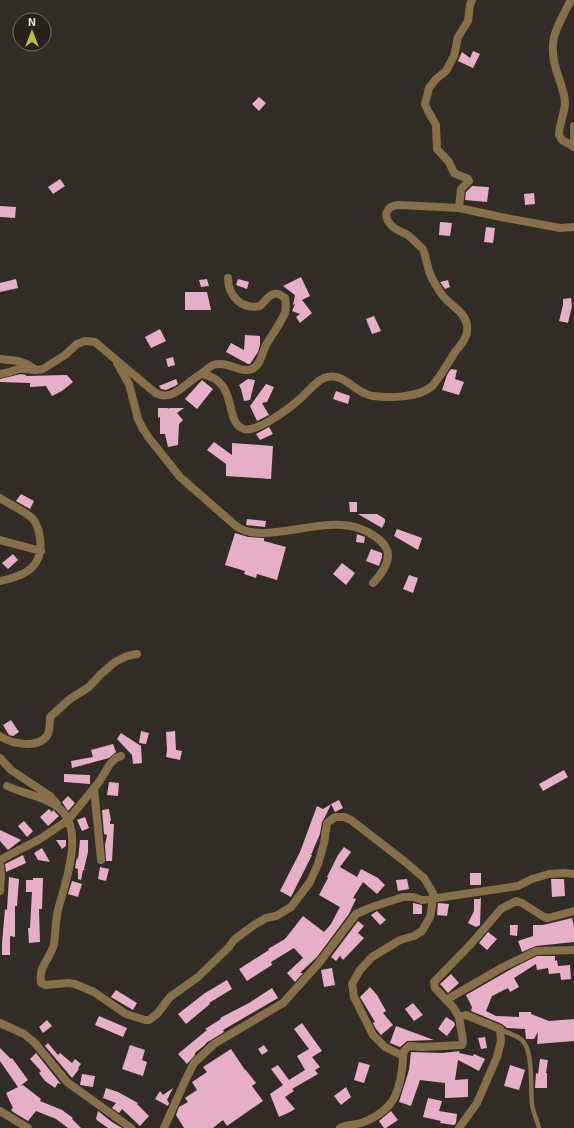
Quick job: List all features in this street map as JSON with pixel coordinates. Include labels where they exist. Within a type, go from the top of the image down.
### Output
[{"type":"street","points":[[459,208],[461,189],[469,181],[468,179],[454,173],[449,162],[437,148],[436,125],[425,104],[429,88],[436,79],[446,71],[454,56],[458,37],[468,21],[472,0]]},
{"type":"street","points":[[571,0],[562,17],[553,40],[552,47],[555,66],[565,100],[559,135],[562,140],[574,147]]},
{"type":"street","points":[[574,126],[574,139]]},
{"type":"street","points":[[201,374],[208,375],[221,383],[226,389],[229,404],[236,423],[243,429],[249,430],[267,423],[290,407],[324,378],[333,377],[343,379],[356,389],[369,396],[386,398],[401,397],[426,390],[435,383],[465,338],[468,329],[467,324],[462,313],[443,296],[433,280],[429,273],[424,249],[416,244],[409,236],[392,227],[388,221],[386,212],[393,205],[459,208],[560,228],[574,227]]},
{"type":"street","points":[[0,374],[9,374],[20,368],[28,370],[43,369],[65,355],[77,344],[85,341],[95,342],[152,391],[160,396],[170,396],[212,365],[217,364],[234,366],[244,370],[251,370],[257,366],[266,346],[285,313],[285,298],[281,294],[271,294],[260,306],[249,307],[242,304],[233,296],[228,284],[228,278]]},
{"type":"street","points":[[0,359],[27,364],[36,370]]},
{"type":"street","points":[[115,359],[129,384],[138,419],[149,438],[180,477],[236,526],[242,530],[264,533],[324,526],[345,526],[360,529],[373,535],[385,544],[388,553],[388,560],[378,578],[374,582]]},
{"type":"street","points":[[0,498],[32,518],[38,526],[41,551],[36,564],[21,576],[0,581]]},
{"type":"street","points":[[0,540],[41,551]]},
{"type":"street","points":[[0,736],[8,741],[19,744],[40,741],[47,736],[50,717],[88,687],[118,660],[136,654]]},
{"type":"street","points":[[0,860],[40,839],[68,820],[94,788],[110,764],[116,758],[121,756]]},
{"type":"street","points":[[0,758],[11,770],[50,796],[57,803],[68,820],[72,837],[71,859],[58,911],[54,944],[50,956],[42,968],[41,983],[45,985],[68,983],[75,984],[94,992],[126,1014],[144,1020],[149,1020],[153,1017],[170,997],[198,977],[229,947],[234,940],[266,918],[276,916],[291,907],[310,882],[318,864],[324,843],[327,824],[335,817],[344,817],[351,820],[424,878],[430,886],[433,894],[430,917],[422,931],[414,936],[400,940],[372,957],[360,970],[352,984],[354,997],[373,1035],[385,1048],[403,1056]]},
{"type":"street","points":[[7,786],[22,793],[47,801],[59,808]]},
{"type":"street","points":[[94,788],[101,860]]},
{"type":"street","points":[[0,865],[2,874],[0,891]]},
{"type":"street","points":[[164,1128],[184,1081],[194,1063],[214,1044],[283,1003],[319,963],[355,915],[372,907],[403,897],[413,897],[422,900],[433,899],[518,886],[532,878],[549,874],[574,874]]},
{"type":"street","points":[[340,1128],[346,1125],[361,1123],[377,1115],[390,1104],[395,1095],[402,1073],[404,1051],[409,1046],[424,1048],[462,1045],[463,1041],[459,1017],[455,1010],[435,988],[435,980],[471,944],[497,913],[515,901],[519,901],[540,916],[546,918],[574,911]]},
{"type":"street","points":[[446,1000],[503,967],[536,951],[574,950]]},
{"type":"street","points":[[459,1017],[466,1016],[500,1029],[501,1041],[497,1057],[477,1103],[459,1128]]},
{"type":"street","points":[[0,1023],[24,1034],[35,1043],[68,1082],[131,1128]]},
{"type":"street","points":[[0,1111],[28,1128]]},
{"type":"lane","points":[[500,1029],[517,1037],[525,1045],[530,1063],[532,1106],[539,1128]]},
{"type":"building","points":[[473,51],[480,54],[473,68],[458,61],[462,52],[470,58]]},
{"type":"building","points":[[259,97],[266,103],[259,111],[252,104]]},
{"type":"building","points":[[60,179],[65,186],[53,194],[48,187]]},
{"type":"building","points":[[472,186],[489,187],[487,202],[465,200],[466,192]]},
{"type":"building","points":[[534,193],[535,204],[525,205],[524,194]]},
{"type":"building","points":[[0,206],[16,207],[15,218],[0,217]]},
{"type":"building","points":[[440,222],[452,223],[450,236],[439,235]]},
{"type":"building","points":[[486,227],[495,228],[493,243],[484,242]]},
{"type":"building","points":[[301,277],[310,296],[302,300],[312,313],[300,323],[296,317],[300,314],[292,311],[295,304],[293,305],[295,295],[283,286]]},
{"type":"building","points":[[16,279],[18,288],[0,292],[0,283]]},
{"type":"building","points":[[207,279],[209,286],[201,287],[199,280]]},
{"type":"building","points":[[238,279],[249,282],[247,289],[236,285]]},
{"type":"building","points":[[448,280],[450,287],[445,289],[440,282]]},
{"type":"building","points":[[185,292],[207,292],[211,310],[185,310]]},
{"type":"building","points":[[571,298],[572,306],[568,323],[559,321],[563,299]]},
{"type":"building","points":[[374,316],[381,331],[372,334],[366,319]]},
{"type":"building","points":[[160,329],[166,341],[151,348],[145,337]]},
{"type":"building","points":[[245,335],[260,336],[258,352],[250,364],[226,352],[231,343],[244,350]]},
{"type":"building","points":[[173,357],[175,365],[168,367],[166,359]]},
{"type":"building","points":[[451,369],[457,370],[455,379],[464,382],[459,395],[442,390],[447,375]]},
{"type":"building","points":[[21,374],[26,376],[67,375],[73,382],[62,391],[52,396],[46,386],[30,387],[30,383],[0,382],[0,379]]},
{"type":"building","points":[[176,379],[178,384],[166,390],[161,389],[159,386]]},
{"type":"building","points":[[248,379],[255,380],[250,400],[244,401],[239,385]]},
{"type":"building","points":[[202,380],[213,389],[197,409],[185,399]]},
{"type":"building","points":[[266,384],[274,387],[267,402],[262,403],[269,415],[257,421],[250,406]]},
{"type":"building","points":[[336,391],[350,396],[348,404],[333,399]]},
{"type":"building","points":[[158,408],[184,408],[177,413],[183,420],[179,424],[178,445],[168,447],[165,434],[160,434],[160,417],[158,418]]},
{"type":"building","points":[[269,427],[273,434],[260,440],[256,434]]},
{"type":"building","points":[[214,442],[232,455],[232,443],[273,446],[271,479],[226,476],[226,464],[207,450]]},
{"type":"building","points":[[21,494],[34,501],[30,509],[16,501]]},
{"type":"building","points":[[349,502],[357,502],[357,512],[350,512]]},
{"type":"building","points":[[358,514],[377,514],[385,519],[385,522],[382,528]]},
{"type":"building","points":[[247,519],[266,521],[265,527],[246,525]]},
{"type":"building","points":[[397,529],[422,538],[418,550],[394,536]]},
{"type":"building","points":[[235,533],[248,537],[264,538],[264,541],[286,547],[277,580],[257,574],[256,578],[244,574],[245,571],[225,565]]},
{"type":"building","points":[[357,534],[365,537],[364,543],[356,542]]},
{"type":"building","points":[[371,549],[382,553],[379,566],[366,561]]},
{"type":"building","points":[[13,554],[18,560],[8,569],[2,563]]},
{"type":"building","points":[[342,563],[355,573],[346,585],[333,574]]},
{"type":"building","points":[[409,575],[418,578],[413,593],[403,589]]},
{"type":"building","points":[[11,720],[19,732],[13,736],[9,735],[3,725]]},
{"type":"building","points":[[141,731],[149,733],[146,744],[139,743]]},
{"type":"building","points":[[175,731],[176,750],[182,751],[180,760],[166,757],[166,732]]},
{"type":"building","points":[[121,733],[141,746],[142,763],[133,764],[132,755],[117,739]]},
{"type":"building","points":[[113,744],[116,752],[109,758],[72,768],[71,761],[93,757],[91,750]]},
{"type":"building","points":[[564,770],[568,777],[543,791],[539,784]]},
{"type":"building","points":[[64,774],[90,775],[90,784],[64,782]]},
{"type":"building","points":[[109,782],[119,783],[118,796],[107,795]]},
{"type":"building","points":[[68,796],[75,803],[68,811],[62,802]]},
{"type":"building","points":[[339,800],[343,808],[335,812],[331,804]]},
{"type":"building","points":[[331,804],[322,822],[320,834],[312,855],[291,897],[280,891],[300,852],[317,806],[323,809]]},
{"type":"building","points":[[49,809],[52,812],[53,810],[59,816],[48,826],[40,817]]},
{"type":"building","points":[[109,809],[110,824],[114,824],[112,861],[106,861],[105,845],[107,835],[104,834],[102,810]]},
{"type":"building","points":[[85,817],[89,828],[82,831],[77,820]]},
{"type":"building","points":[[24,821],[33,831],[27,837],[18,826]]},
{"type":"building","points":[[0,830],[21,840],[8,850],[0,841]]},
{"type":"building","points":[[56,840],[66,840],[66,846],[62,849]]},
{"type":"building","points":[[80,840],[88,840],[85,870],[83,870],[81,880],[78,879],[78,869],[75,868],[77,857],[78,860]]},
{"type":"building","points":[[344,847],[351,852],[340,867],[357,877],[361,869],[378,878],[385,885],[377,894],[363,882],[353,898],[356,899],[349,914],[317,957],[300,973],[303,973],[295,982],[287,973],[303,958],[294,948],[271,962],[272,965],[247,981],[239,969],[285,939],[303,916],[324,932],[331,924],[340,907],[319,895],[338,855]]},
{"type":"building","points":[[42,848],[50,862],[38,860],[34,853]]},
{"type":"building","points":[[23,855],[26,863],[6,872],[5,864]]},
{"type":"building","points":[[100,867],[109,869],[106,881],[98,879]]},
{"type":"building","points":[[470,873],[481,873],[481,885],[470,885]]},
{"type":"building","points":[[9,877],[19,879],[17,906],[15,906],[15,937],[10,936],[10,955],[2,955],[5,909],[7,910]]},
{"type":"building","points":[[33,878],[43,878],[42,909],[39,909],[40,942],[29,943],[28,928],[30,928],[32,892],[26,892],[26,880],[33,880]]},
{"type":"building","points":[[407,879],[409,889],[398,891],[396,880]]},
{"type":"building","points":[[551,879],[564,879],[565,896],[552,897]]},
{"type":"building","points":[[72,881],[82,884],[78,897],[68,894]]},
{"type":"building","points":[[481,897],[480,925],[476,927],[468,923],[474,911],[474,899],[480,899]]},
{"type":"building","points":[[413,903],[422,905],[422,914],[413,914]]},
{"type":"building","points":[[438,903],[449,904],[447,916],[437,915]]},
{"type":"building","points":[[377,911],[386,920],[380,925],[371,915]]},
{"type":"building","points":[[572,918],[574,926],[574,942],[536,946],[522,952],[518,941],[533,936],[533,925],[543,925]]},
{"type":"building","points":[[358,921],[364,926],[358,933],[364,938],[343,960],[340,956],[336,961],[331,957]]},
{"type":"building","points":[[510,925],[518,925],[517,936],[510,935]]},
{"type":"building","points":[[488,932],[497,939],[487,950],[479,943]]},
{"type":"building","points":[[537,956],[555,956],[555,961],[557,960],[558,966],[570,965],[571,979],[561,980],[560,973],[549,974],[548,968],[537,970],[536,964],[514,978],[519,987],[510,992],[508,988],[492,996],[486,1011],[496,1016],[519,1017],[519,1012],[531,1012],[531,1014],[549,1021],[574,1019],[574,1041],[537,1044],[538,1032],[534,1039],[526,1039],[525,1029],[507,1028],[502,1024],[471,1011],[472,1007],[466,995]]},
{"type":"building","points":[[332,968],[335,985],[324,987],[321,970]]},
{"type":"building","points":[[451,974],[459,983],[448,993],[440,984]]},
{"type":"building","points":[[227,980],[232,989],[209,1003],[210,1004],[186,1024],[178,1014],[205,993]]},
{"type":"building","points":[[370,987],[377,995],[386,1011],[383,1013],[393,1025],[381,1035],[376,1029],[373,1023],[375,1022],[360,997]]},
{"type":"building","points":[[272,988],[278,998],[223,1030],[224,1032],[206,1043],[195,1053],[187,1064],[178,1054],[207,1030],[205,1029],[221,1019],[220,1018],[249,1003]]},
{"type":"building","points":[[116,990],[137,1003],[133,1010],[111,997]]},
{"type":"building","points":[[413,1003],[423,1015],[414,1021],[405,1009]]},
{"type":"building","points":[[99,1016],[127,1028],[123,1037],[95,1025]]},
{"type":"building","points":[[446,1017],[454,1022],[455,1025],[447,1036],[438,1029]]},
{"type":"building","points":[[47,1020],[52,1026],[43,1033],[39,1027]]},
{"type":"building","points":[[302,1023],[322,1051],[312,1057],[320,1067],[315,1070],[318,1074],[292,1089],[294,1091],[285,1097],[295,1109],[279,1117],[270,1094],[283,1085],[271,1069],[278,1065],[289,1080],[305,1070],[297,1056],[309,1049],[294,1029]]},
{"type":"building","points":[[396,1026],[434,1040],[407,1041],[400,1047],[390,1043]]},
{"type":"building","points":[[485,1037],[487,1048],[481,1049],[478,1038]]},
{"type":"building","points":[[48,1043],[58,1055],[60,1053],[72,1063],[75,1059],[81,1064],[72,1078],[45,1046]]},
{"type":"building","points":[[130,1045],[145,1050],[142,1060],[147,1062],[143,1076],[122,1069]]},
{"type":"building","points":[[264,1045],[268,1051],[262,1055],[258,1049]]},
{"type":"building","points":[[0,1048],[11,1059],[12,1058],[28,1080],[20,1086],[23,1085],[41,1099],[40,1101],[62,1110],[73,1118],[72,1119],[81,1128],[68,1128],[56,1119],[36,1111],[28,1121],[13,1112],[11,1110],[13,1108],[6,1093],[18,1087],[0,1061]]},
{"type":"building","points":[[231,1049],[256,1083],[252,1086],[263,1101],[227,1126],[223,1120],[213,1128],[184,1128],[176,1115],[179,1107],[188,1102],[185,1098],[197,1090],[192,1082],[207,1072],[203,1067]]},
{"type":"building","points":[[460,1051],[459,1053],[473,1056],[474,1054],[485,1059],[479,1071],[458,1060],[455,1080],[468,1079],[468,1097],[445,1098],[445,1083],[420,1080],[411,1106],[399,1102],[409,1070],[411,1052],[442,1053]]},
{"type":"building","points":[[36,1053],[61,1084],[58,1083],[55,1088],[45,1081],[39,1073],[41,1071],[30,1059]]},
{"type":"building","points":[[540,1059],[548,1060],[546,1073],[547,1088],[535,1088],[536,1073],[538,1074]]},
{"type":"building","points":[[359,1062],[370,1065],[364,1083],[354,1080]]},
{"type":"building","points":[[510,1065],[525,1070],[519,1090],[504,1086]]},
{"type":"building","points":[[82,1074],[95,1076],[93,1087],[80,1085]]},
{"type":"building","points":[[346,1087],[351,1097],[341,1105],[334,1096]]},
{"type":"building","points":[[106,1088],[118,1092],[138,1103],[137,1104],[149,1116],[140,1126],[122,1109],[119,1113],[112,1108],[116,1103],[103,1098]]},
{"type":"building","points":[[173,1088],[167,1100],[169,1103],[168,1106],[155,1099],[160,1091],[163,1095]]},
{"type":"building","points":[[428,1098],[442,1101],[439,1111],[457,1114],[456,1123],[454,1125],[440,1123],[441,1121],[423,1117]]},
{"type":"building","points":[[98,1111],[122,1128],[108,1128],[98,1121],[96,1119]]},
{"type":"building","points":[[391,1111],[398,1120],[384,1128],[379,1121]]}]
